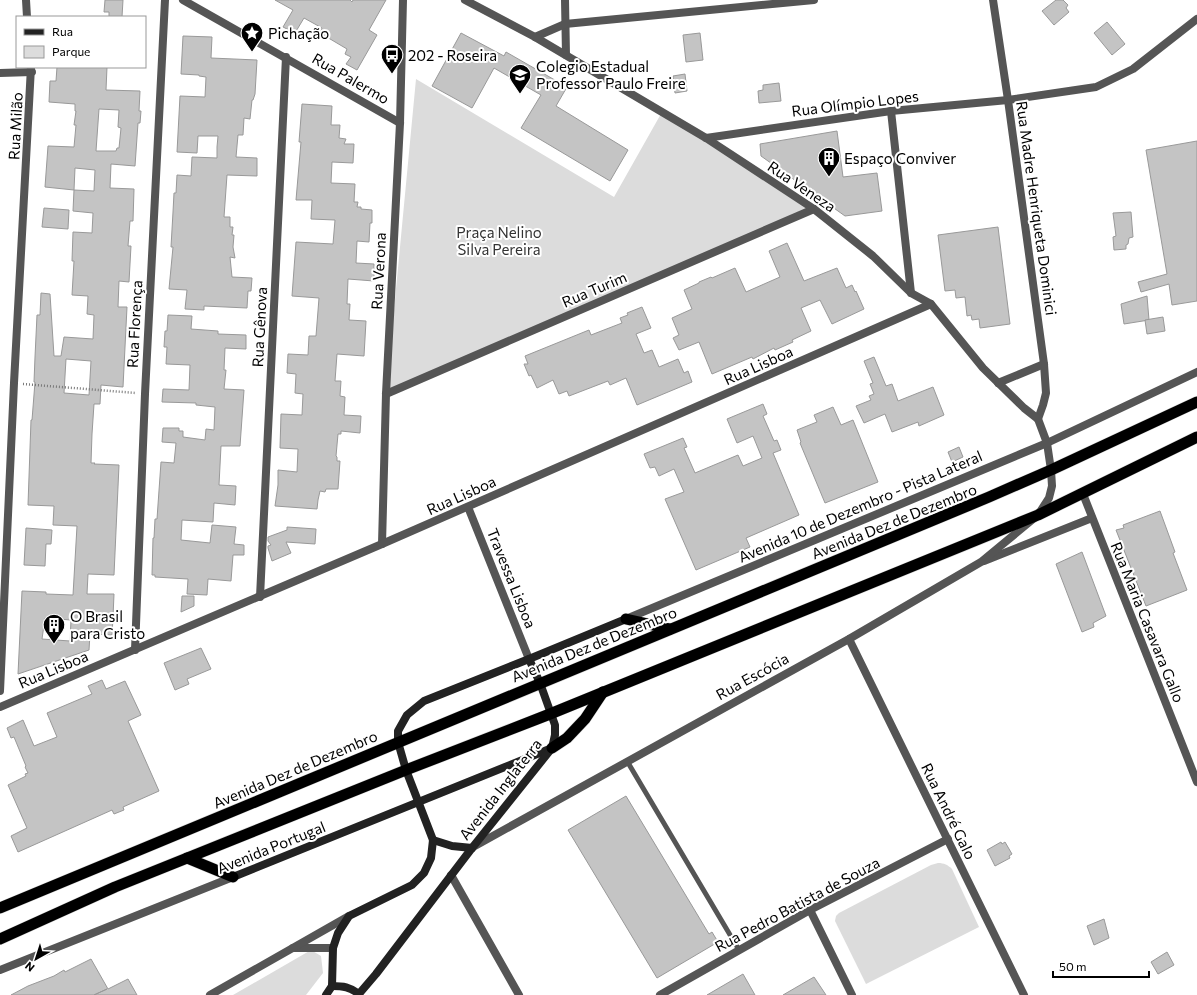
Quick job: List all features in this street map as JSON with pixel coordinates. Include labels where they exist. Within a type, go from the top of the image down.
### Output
[{"type":"highway","name":"Avenida Dez de Dezembro","points":[[0,908],[989,497],[1197,402]]},
{"type":"highway","points":[[0,939],[115,887],[550,714],[1038,515],[1197,437]]},
{"type":"highway","points":[[626,620],[670,630]]},
{"type":"highway","points":[[552,748],[566,738],[585,719],[603,692]]},
{"type":"highway","points":[[187,858],[233,877]]},
{"type":"main road","name":"Avenida 10 de Dezembro - Pista Lateral","points":[[530,659],[626,620]]},
{"type":"main road","name":"Avenida Inglaterra","points":[[359,995],[472,848],[552,748],[555,735],[554,725],[530,659]]},
{"type":"main road","points":[[326,995],[332,986],[333,948],[338,933],[349,916],[412,885],[424,873],[432,858],[433,840],[406,770],[398,742],[398,731],[407,715],[424,701],[530,659]]},
{"type":"main road","name":"Avenida Portugal","points":[[233,877],[552,748]]},
{"type":"main road","points":[[433,840],[452,846],[472,848]]},
{"type":"main road","points":[[332,986],[344,986],[352,989],[359,995]]},
{"type":"street","points":[[26,0],[28,16]]},
{"type":"street","name":"Rua Florença","points":[[135,650],[144,394],[165,0]]},
{"type":"street","name":"Rua Palermo","points":[[182,0],[400,122]]},
{"type":"street","name":"Rua Verona","points":[[382,544],[386,394],[400,122],[403,0]]},
{"type":"street","name":"Rua Veneza","points":[[465,0],[536,37],[706,138],[814,209],[873,256],[911,293],[931,304],[983,368],[1038,420],[1047,443],[1052,486],[1049,498],[1038,515]]},
{"type":"street","points":[[564,0],[566,55]]},
{"type":"street","points":[[536,37],[565,24],[814,0]]},
{"type":"street","name":"Rua Madre Henriqueta Dominici","points":[[993,0],[1044,364],[1046,393],[1038,420]]},
{"type":"street","name":"Rua Olímpio Lopes","points":[[706,138],[891,111],[1008,100],[1096,87],[1134,69],[1197,19]]},
{"type":"street","name":"Rua Gênova","points":[[260,597],[286,57]]},
{"type":"street","points":[[0,73],[32,70]]},
{"type":"street","name":"Rua Milão","points":[[0,691],[14,384],[32,70]]},
{"type":"street","points":[[891,111],[911,293]]},
{"type":"street","name":"Rua Turim","points":[[386,394],[814,209]]},
{"type":"street","name":"Rua Lisboa","points":[[0,707],[468,507],[931,304]]},
{"type":"street","points":[[998,383],[1044,364]]},
{"type":"street","name":"Avenida 10 de Dezembro - Pista Lateral","points":[[626,620],[1047,443],[1197,372]]},
{"type":"street","name":"Rua Maria Casavara Gallo","points":[[1083,494],[1197,782]]},
{"type":"street","name":"Travessa Lisboa","points":[[468,507],[530,659]]},
{"type":"street","name":"Rua Escócia","points":[[472,848],[849,639],[981,562],[1038,515]]},
{"type":"street","points":[[981,562],[1092,518]]},
{"type":"street","name":"Rua André Galo","points":[[849,639],[1024,995]]},
{"type":"street","name":"Rua Pedro Batista de Souza","points":[[660,995],[810,910],[948,839]]},
{"type":"street","points":[[451,875],[519,995]]},
{"type":"street","name":"Avenida Portugal","points":[[0,970],[233,877]]},
{"type":"street","points":[[810,910],[852,995]]},
{"type":"street","points":[[210,995],[349,916]]},
{"type":"street","points":[[292,948],[333,948]]},
{"type":"lane","points":[[627,761],[739,950]]},
{"type":"path","points":[[14,384],[144,394]]},
{"type":"green space","name":"Praça Nelino Silva Pereira","points":[[416,79],[614,197],[662,112],[814,209],[386,394]]},
{"type":"green space","points":[[938,863],[946,864],[952,869],[979,927],[866,984],[835,921],[836,916],[839,913],[931,865]]},
{"type":"green space","points":[[311,950],[321,956],[323,973],[306,995],[233,995]]},
{"type":"building","points":[[105,0],[123,0],[122,16],[109,16],[109,12],[104,12]]},
{"type":"building","points":[[275,0],[350,0],[352,2],[353,0],[386,0],[369,30],[377,35],[357,70],[346,64],[351,57],[345,54],[347,49],[320,33],[322,28],[304,18],[295,33],[283,27],[293,10]]},
{"type":"building","points":[[1056,0],[1063,0],[1068,5],[1066,8],[1069,12],[1054,25],[1042,11]]},
{"type":"building","points":[[1107,22],[1125,44],[1112,55],[1094,33]]},
{"type":"building","points":[[461,33],[504,56],[506,52],[567,87],[556,106],[628,150],[610,181],[521,128],[541,95],[494,68],[472,108],[432,86]]},
{"type":"building","points":[[700,33],[703,60],[686,62],[683,35]]},
{"type":"building","points":[[183,36],[212,37],[211,58],[257,60],[255,94],[252,100],[250,119],[244,118],[243,135],[238,135],[236,157],[257,158],[257,176],[227,175],[224,217],[230,217],[230,227],[233,227],[232,235],[234,235],[233,247],[235,258],[230,257],[232,277],[252,278],[251,291],[248,291],[247,308],[204,306],[204,310],[185,309],[187,290],[169,289],[173,247],[171,247],[174,193],[176,193],[177,175],[191,176],[192,157],[217,158],[218,136],[198,136],[197,153],[177,152],[180,96],[205,97],[206,77],[181,74]]},
{"type":"building","points":[[57,68],[107,68],[106,90],[140,91],[139,111],[141,111],[140,123],[138,123],[135,166],[111,164],[110,188],[134,189],[133,221],[130,221],[128,246],[131,246],[129,282],[119,281],[118,307],[127,307],[123,387],[101,385],[100,404],[94,404],[92,434],[91,463],[119,465],[114,575],[88,574],[87,594],[114,594],[112,635],[90,634],[89,650],[18,674],[22,591],[73,595],[77,526],[53,525],[54,506],[28,505],[37,315],[40,315],[41,293],[50,294],[54,356],[61,356],[64,337],[93,339],[94,315],[87,314],[88,296],[72,295],[74,261],[72,261],[73,232],[92,233],[93,213],[73,211],[74,190],[45,187],[48,146],[74,147],[76,125],[74,125],[76,111],[75,104],[49,102],[50,81],[56,81]],"holes":[[[99,109],[119,110],[118,127],[121,128],[119,148],[117,148],[116,151],[96,151]],[[75,168],[95,170],[94,191],[74,190]],[[66,359],[91,361],[89,395],[64,393]],[[45,618],[71,620],[70,641],[42,639]]]},
{"type":"building","points":[[685,74],[687,91],[675,93],[673,76]]},
{"type":"building","points":[[779,83],[781,101],[759,103],[758,91],[763,90],[763,85]]},
{"type":"building","points":[[302,104],[332,106],[331,125],[340,125],[339,138],[346,139],[344,144],[354,144],[353,163],[332,162],[331,183],[355,184],[354,202],[358,202],[357,207],[372,210],[372,223],[370,223],[369,242],[357,241],[356,263],[374,264],[374,281],[348,279],[347,304],[350,304],[349,320],[366,321],[364,356],[337,354],[335,381],[341,381],[340,396],[345,397],[344,415],[361,416],[360,433],[341,431],[341,434],[338,434],[336,456],[337,461],[340,461],[338,489],[326,489],[325,492],[320,491],[317,509],[275,506],[278,485],[278,470],[297,472],[298,449],[280,448],[281,414],[302,415],[303,394],[295,393],[296,374],[287,373],[288,354],[308,355],[309,336],[316,336],[319,298],[292,296],[296,242],[333,244],[335,220],[311,219],[312,200],[296,200],[301,142],[299,142]]},
{"type":"building","points":[[837,131],[843,177],[877,173],[882,211],[845,216],[761,156],[760,144]]},
{"type":"building","points":[[1197,141],[1197,301],[1172,305],[1169,284],[1141,292],[1138,282],[1167,274],[1146,150]]},
{"type":"building","points":[[44,208],[69,210],[68,229],[42,227]]},
{"type":"building","points":[[1131,212],[1133,237],[1129,238],[1126,249],[1114,250],[1113,237],[1116,236],[1113,213]]},
{"type":"building","points":[[998,227],[1010,324],[980,328],[979,319],[972,320],[971,315],[967,316],[965,297],[956,298],[955,290],[945,291],[938,235]]},
{"type":"building","points":[[787,243],[804,281],[837,268],[846,288],[852,285],[864,309],[832,324],[820,300],[801,308],[811,331],[792,340],[793,342],[775,350],[774,348],[753,359],[752,357],[712,374],[699,342],[679,350],[673,338],[679,335],[672,318],[692,309],[684,290],[699,282],[735,268],[746,292],[780,277],[769,251]]},
{"type":"building","points":[[1147,296],[1149,320],[1124,324],[1121,304]]},
{"type":"building","points":[[642,307],[651,328],[636,334],[644,353],[652,350],[659,367],[678,359],[684,373],[688,371],[692,382],[637,405],[626,378],[610,385],[608,381],[569,396],[567,391],[559,394],[553,380],[537,388],[531,375],[529,376],[524,364],[528,364],[525,356],[589,330],[591,335],[622,323],[620,318],[628,315],[627,313]]},
{"type":"building","points":[[168,315],[192,316],[191,329],[218,331],[218,334],[246,335],[246,349],[225,348],[224,370],[226,370],[224,389],[244,390],[240,446],[221,446],[219,485],[236,486],[235,505],[214,503],[213,522],[182,520],[181,540],[210,543],[212,525],[236,527],[234,544],[244,545],[244,555],[233,555],[231,581],[208,579],[207,595],[187,594],[188,579],[155,577],[155,575],[152,575],[153,538],[155,519],[157,519],[161,462],[174,463],[176,443],[162,442],[163,428],[179,428],[179,431],[183,431],[183,437],[205,440],[206,429],[214,430],[215,407],[196,405],[196,403],[162,402],[163,389],[189,390],[190,365],[166,364],[167,347],[164,347]]},
{"type":"building","points":[[1163,317],[1165,331],[1147,334],[1145,320]]},
{"type":"building","points":[[874,357],[886,386],[892,384],[898,401],[933,387],[944,415],[919,426],[918,422],[892,432],[885,414],[864,423],[856,406],[871,400],[869,396],[874,394],[870,384],[873,383],[864,361]]},
{"type":"building","points":[[763,404],[767,414],[763,416],[774,441],[777,440],[781,450],[773,453],[799,515],[746,538],[750,547],[696,570],[665,499],[684,492],[674,469],[659,476],[655,467],[650,468],[644,454],[683,438],[687,447],[684,448],[695,473],[738,455],[743,466],[762,458],[753,436],[737,443],[727,419]]},
{"type":"building","points":[[833,407],[841,425],[853,420],[878,482],[825,503],[800,443],[797,430],[817,422],[814,415]]},
{"type":"building","points":[[959,447],[963,457],[952,462],[948,452]]},
{"type":"building","points":[[1160,511],[1175,552],[1173,553],[1187,590],[1146,606],[1116,530],[1124,528],[1123,525]]},
{"type":"building","points":[[287,527],[316,529],[315,544],[286,542],[291,553],[272,561],[268,548],[268,546],[271,545],[268,541],[268,537],[287,530]]},
{"type":"building","points":[[26,528],[52,530],[51,544],[46,544],[45,566],[24,565]]},
{"type":"building","points":[[1082,552],[1106,616],[1093,623],[1094,627],[1082,632],[1056,564]]},
{"type":"building","points":[[182,596],[194,596],[194,606],[181,612]]},
{"type":"building","points":[[201,648],[211,669],[187,679],[189,684],[175,690],[164,663]]},
{"type":"building","points":[[102,680],[106,689],[125,681],[141,715],[128,721],[159,791],[123,807],[124,810],[114,814],[112,810],[18,852],[11,836],[27,828],[8,785],[26,776],[25,774],[28,773],[14,737],[11,738],[7,728],[23,720],[34,746],[57,737],[47,713],[92,694],[88,686]]},
{"type":"building","points":[[626,796],[709,934],[712,932],[718,942],[657,978],[568,830]]},
{"type":"building","points":[[1001,842],[1002,844],[1005,842],[1012,854],[1009,856],[1010,858],[995,866],[987,850]]},
{"type":"building","points":[[1104,919],[1109,938],[1094,945],[1087,926]]},
{"type":"building","points":[[1167,952],[1174,965],[1158,974],[1151,962]]},
{"type":"building","points":[[91,959],[108,989],[128,979],[137,995],[11,995],[28,986],[54,976],[64,970],[65,972]]},
{"type":"building","points":[[743,974],[755,995],[707,995]]},
{"type":"building","points":[[814,977],[826,995],[783,995]]},
{"type":"place","name":"Pichação","points":[[252,52]]},
{"type":"place","name":"202 - Roseira","points":[[392,74]]},
{"type":"place","name":"Colegio Estadual Professor Paulo Freire","points":[[520,94]]},
{"type":"place","name":"Espaço Conviver","points":[[829,178]]},
{"type":"place","name":"O Brasil para Cristo","points":[[54,644]]}]
